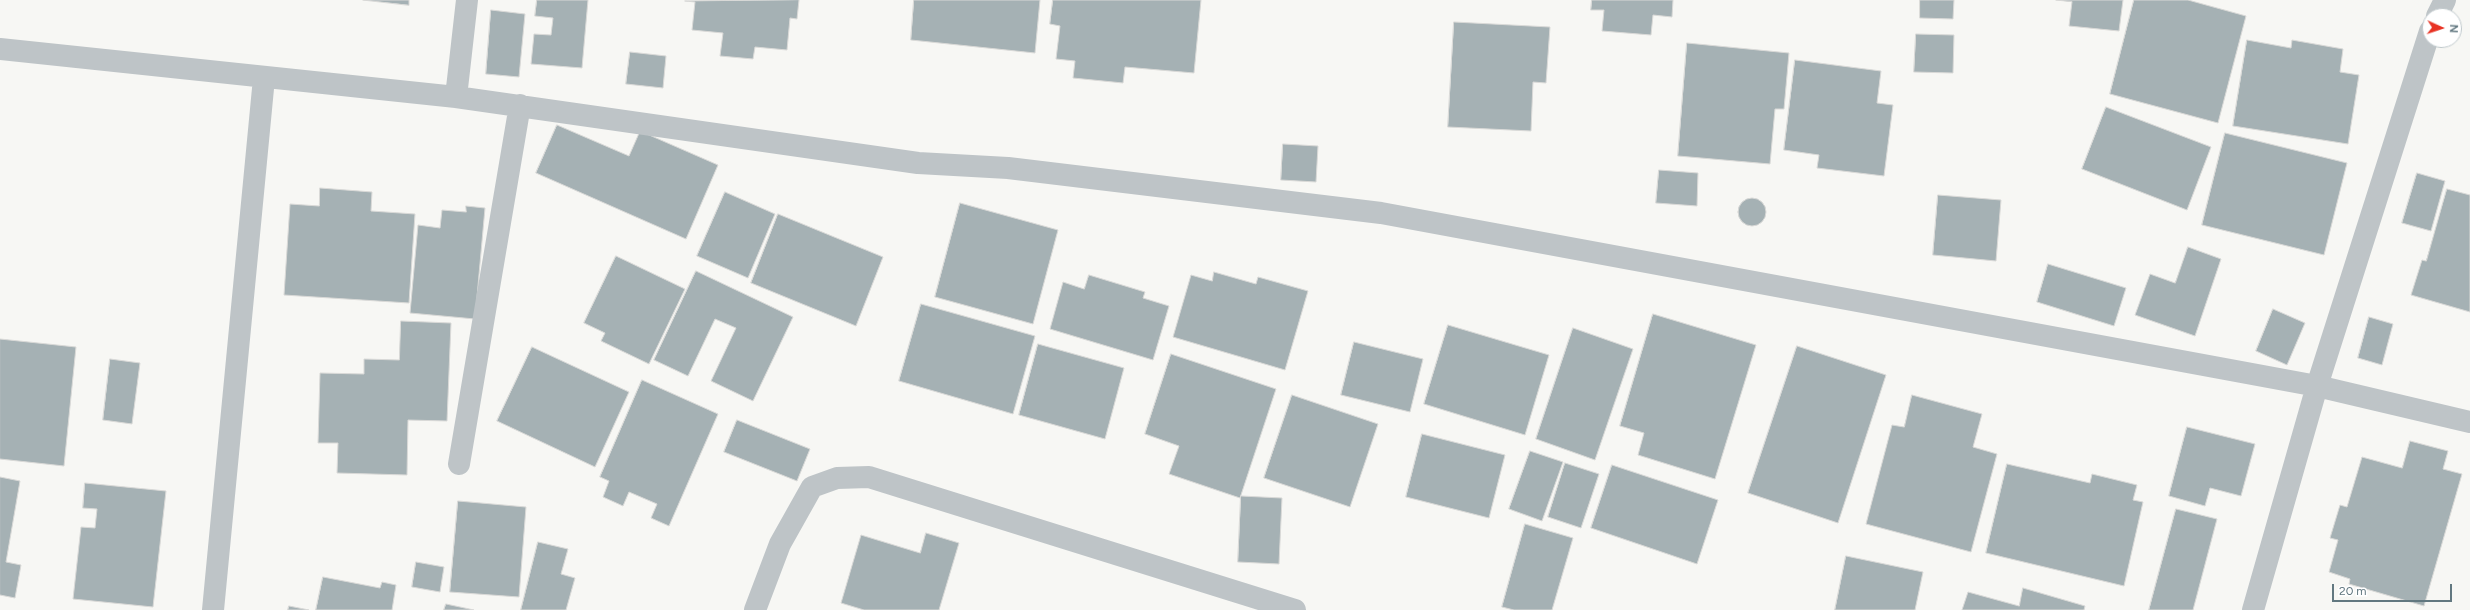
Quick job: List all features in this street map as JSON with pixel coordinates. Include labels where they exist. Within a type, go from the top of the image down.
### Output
[{"type":"street","points":[[456,97],[467,0]]},
{"type":"street","points":[[2253,610],[2317,386],[2425,48]]},
{"type":"street","points":[[0,49],[264,78],[456,97],[918,163],[1008,168],[1381,213],[2317,386],[2470,422]]},
{"type":"street","points":[[213,610],[264,78]]},
{"type":"street","points":[[460,464],[520,106]]},
{"type":"street","points":[[755,610],[780,544],[812,488],[837,478],[869,477],[1295,610]]},
{"type":"building","points":[[363,0],[409,0],[409,5]]},
{"type":"building","points":[[537,0],[588,0],[582,68],[531,64],[534,34],[551,35],[553,18],[535,16]]},
{"type":"building","points":[[799,0],[797,19],[790,18],[787,50],[755,47],[753,59],[720,56],[723,33],[692,30],[695,2],[685,1]]},
{"type":"building","points":[[914,0],[1040,0],[1035,53],[911,40]]},
{"type":"building","points":[[1053,0],[1201,0],[1194,73],[1125,67],[1123,83],[1073,78],[1075,61],[1056,59],[1060,26],[1050,24]]},
{"type":"building","points":[[1592,0],[1673,0],[1672,17],[1653,15],[1651,35],[1602,31],[1604,10],[1591,10]]},
{"type":"building","points":[[1920,0],[1954,0],[1953,19],[1920,18]]},
{"type":"building","points":[[2056,0],[2123,0],[2119,31],[2069,26],[2072,2]]},
{"type":"building","points":[[2134,0],[2188,0],[2246,16],[2218,123],[2110,94]]},
{"type":"building","points":[[491,10],[525,14],[519,77],[486,74]]},
{"type":"building","points":[[1454,22],[1550,27],[1546,83],[1533,82],[1531,131],[1448,127]]},
{"type":"building","points":[[1916,34],[1954,35],[1953,73],[1914,72]]},
{"type":"building","points":[[2247,40],[2291,48],[2292,40],[2343,49],[2340,72],[2359,75],[2348,144],[2233,126]]},
{"type":"building","points":[[1687,43],[1789,53],[1784,109],[1775,109],[1770,164],[1678,156]]},
{"type":"building","points":[[630,52],[666,56],[663,88],[626,84]]},
{"type":"building","points":[[1795,60],[1881,71],[1877,103],[1893,105],[1884,176],[1817,168],[1819,155],[1784,150]]},
{"type":"building","points":[[2106,107],[2211,147],[2187,210],[2082,169]]},
{"type":"building","points":[[557,125],[629,156],[640,131],[718,165],[686,239],[536,173]]},
{"type":"building","points":[[2225,133],[2347,163],[2324,255],[2202,225]]},
{"type":"building","points":[[1283,144],[1318,146],[1316,182],[1281,180]]},
{"type":"building","points":[[1659,170],[1698,173],[1697,206],[1656,203]]},
{"type":"building","points":[[2417,173],[2445,181],[2431,231],[2402,223]]},
{"type":"building","points":[[320,188],[372,192],[371,211],[415,214],[409,303],[284,295],[290,204],[319,206]]},
{"type":"building","points":[[2447,189],[2470,195],[2470,312],[2411,295],[2422,260],[2426,261]]},
{"type":"building","points":[[725,192],[775,214],[748,278],[697,256]]},
{"type":"building","points":[[1938,195],[2001,200],[1996,261],[1933,255]]},
{"type":"building","points":[[1752,198],[1762,202],[1766,212],[1762,222],[1752,226],[1742,222],[1738,212],[1742,202]]},
{"type":"building","points":[[960,203],[1058,230],[1033,324],[935,297]]},
{"type":"building","points":[[466,206],[485,208],[475,319],[410,313],[418,225],[440,228],[442,210],[466,212]]},
{"type":"building","points":[[778,214],[883,257],[856,326],[751,283]]},
{"type":"building","points":[[2188,247],[2221,259],[2195,336],[2135,315],[2150,274],[2175,283]]},
{"type":"building","points":[[616,256],[685,289],[649,364],[601,341],[605,333],[584,323]]},
{"type":"building","points":[[2048,264],[2126,288],[2114,326],[2037,302]]},
{"type":"building","points":[[696,271],[793,317],[753,401],[711,381],[736,328],[715,319],[688,376],[654,360]]},
{"type":"building","points":[[1214,272],[1256,284],[1258,277],[1308,291],[1285,370],[1173,337],[1191,275],[1212,281]]},
{"type":"building","points":[[1089,275],[1145,292],[1143,298],[1169,306],[1153,360],[1050,329],[1063,282],[1084,289]]},
{"type":"building","points":[[921,304],[1035,336],[1013,414],[899,381]]},
{"type":"building","points":[[2273,309],[2305,323],[2287,365],[2256,351]]},
{"type":"building","points":[[1653,314],[1756,345],[1715,479],[1638,455],[1644,433],[1620,426]]},
{"type":"building","points":[[2369,317],[2393,324],[2382,365],[2358,358]]},
{"type":"building","points":[[401,321],[451,323],[447,421],[408,420],[407,475],[337,473],[338,443],[318,443],[320,373],[364,374],[364,359],[399,360]]},
{"type":"building","points":[[1448,325],[1549,355],[1525,435],[1424,404]]},
{"type":"building","points":[[1573,328],[1633,349],[1595,460],[1536,439]]},
{"type":"building","points":[[0,339],[76,347],[64,466],[0,459]]},
{"type":"building","points":[[1354,342],[1423,359],[1410,412],[1341,395]]},
{"type":"building","points":[[1038,344],[1124,368],[1105,439],[1019,415]]},
{"type":"building","points":[[1797,346],[1886,375],[1838,523],[1748,493]]},
{"type":"building","points":[[532,347],[629,392],[595,467],[497,421]]},
{"type":"building","points":[[1171,354],[1276,389],[1240,498],[1169,474],[1179,446],[1145,434]]},
{"type":"building","points":[[110,359],[140,363],[132,424],[103,420]]},
{"type":"building","points":[[642,380],[718,414],[669,526],[651,518],[657,504],[629,492],[623,506],[603,497],[609,481],[600,477]]},
{"type":"building","points":[[1292,395],[1378,424],[1350,507],[1264,478]]},
{"type":"building","points":[[1912,395],[1982,414],[1973,447],[1997,454],[1971,552],[1866,524],[1892,425],[1904,427]]},
{"type":"building","points":[[737,420],[810,449],[797,481],[724,452]]},
{"type":"building","points":[[2187,427],[2255,444],[2241,496],[2210,488],[2205,506],[2169,496]]},
{"type":"building","points":[[1422,434],[1505,455],[1489,518],[1406,497]]},
{"type":"building","points":[[2410,441],[2448,451],[2443,469],[2462,474],[2424,606],[2349,584],[2350,579],[2329,572],[2338,540],[2330,538],[2340,505],[2347,507],[2362,457],[2402,468]]},
{"type":"building","points":[[1530,451],[1563,462],[1542,521],[1509,509]]},
{"type":"building","points":[[1565,463],[1599,474],[1581,528],[1548,517]]},
{"type":"building","points":[[2007,464],[2090,483],[2092,474],[2137,485],[2133,500],[2143,502],[2124,586],[1986,553]]},
{"type":"building","points":[[1612,465],[1718,500],[1697,564],[1591,528]]},
{"type":"building","points":[[0,477],[20,481],[6,562],[21,565],[15,598],[0,595]]},
{"type":"building","points":[[85,483],[166,491],[153,607],[73,599],[81,527],[95,528],[97,509],[83,508]]},
{"type":"building","points":[[1241,496],[1282,498],[1279,564],[1238,562]]},
{"type":"building","points":[[458,501],[526,507],[519,597],[450,592]]},
{"type":"building","points":[[2176,509],[2217,519],[2193,610],[2149,610]]},
{"type":"building","points":[[1525,524],[1573,538],[1552,610],[1514,610],[1502,607]]},
{"type":"building","points":[[926,533],[959,543],[939,610],[864,610],[841,603],[861,535],[920,553]]},
{"type":"building","points":[[538,542],[568,549],[561,574],[575,578],[566,610],[521,610]]},
{"type":"building","points":[[1846,556],[1923,572],[1915,610],[1835,610]]},
{"type":"building","points":[[416,562],[444,567],[440,592],[412,587]]},
{"type":"building","points":[[323,577],[380,588],[382,582],[396,585],[392,610],[316,610]]},
{"type":"building","points":[[2023,588],[2085,606],[2084,610],[1962,610],[1968,592],[2019,606]]},
{"type":"building","points":[[446,604],[474,610],[444,610]]},
{"type":"building","points":[[289,606],[309,610],[288,610]]}]
